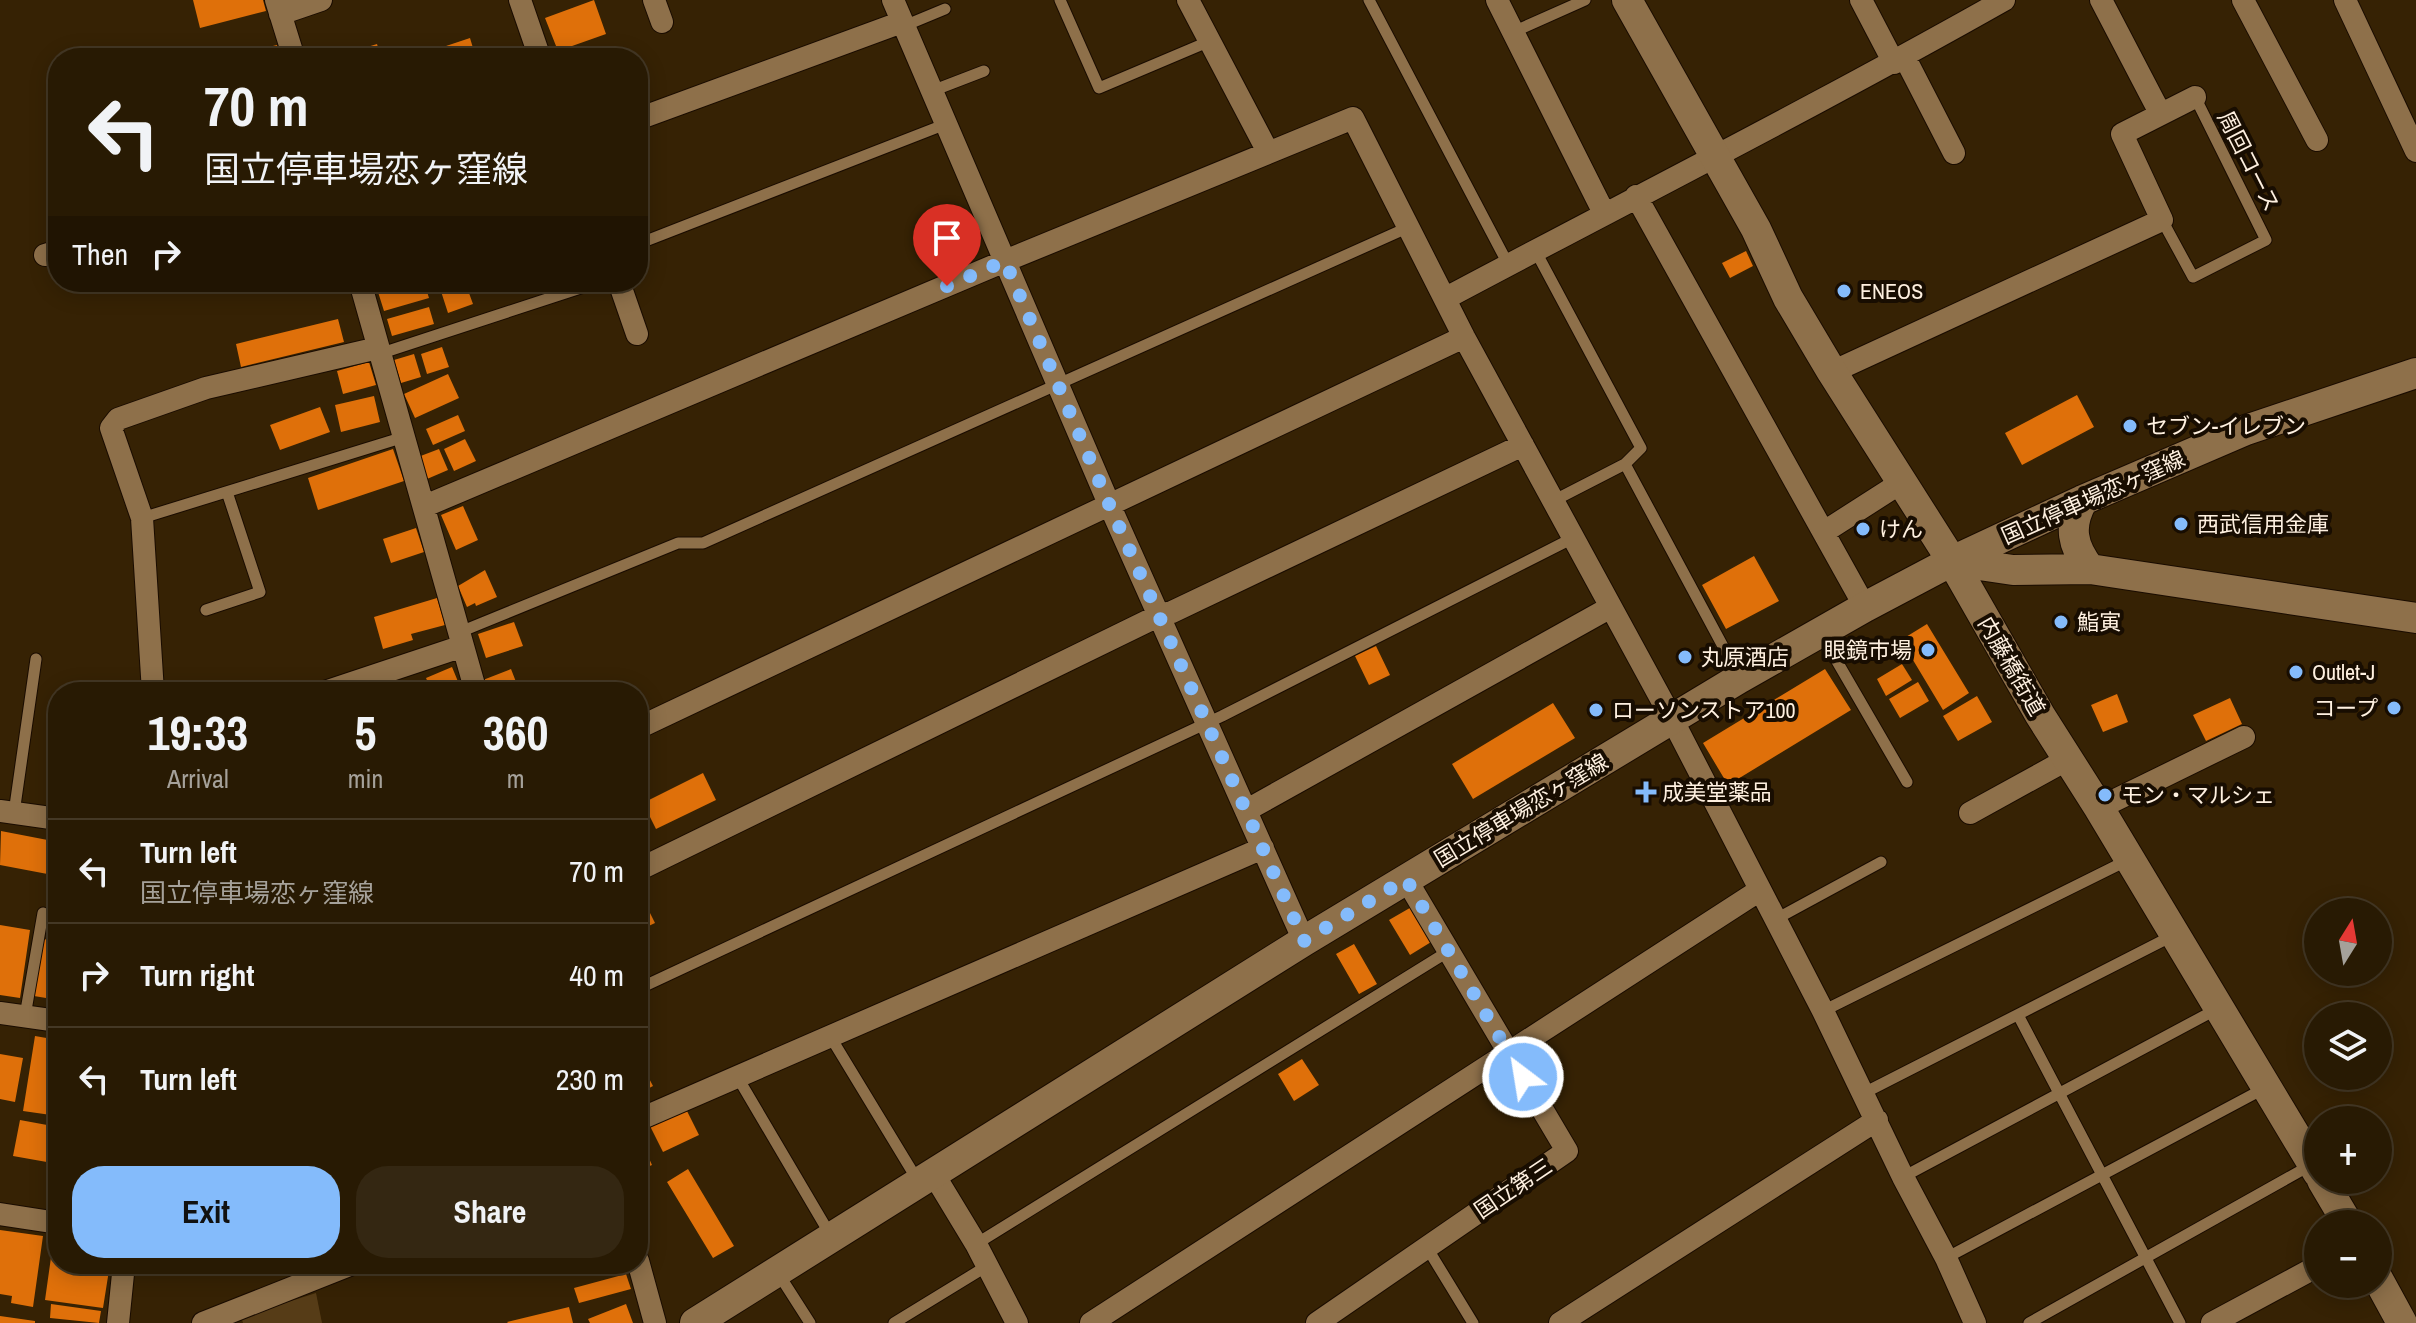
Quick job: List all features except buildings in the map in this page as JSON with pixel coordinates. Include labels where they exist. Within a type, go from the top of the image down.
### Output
[{"type":"main road","name":"内藤橋街道","points":[[1627,0],[1756,229],[1788,298],[1952,561],[2304,1151]]},
{"type":"main road","name":"国立停車場恋ヶ窪線","points":[[695,1323],[1304,941],[1740,678],[1865,607],[1952,561],[2083,500],[2246,430],[2416,373]]},
{"type":"main road","points":[[2083,500],[2074,515],[2073,537],[2078,554],[2090,569]]},
{"type":"main road","name":"国立停車場恋ヶ窪線","points":[[1952,561],[2013,570],[2090,569],[2416,618]]},
{"type":"main road","points":[[2388,1298],[2402,1323]]},
{"type":"street","points":[[291,48],[278,7],[321,0]]},
{"type":"street","points":[[520,0],[537,48]]},
{"type":"street","points":[[654,0],[662,22]]},
{"type":"street","points":[[893,0],[1109,504],[1304,941]]},
{"type":"street","points":[[1188,0],[1268,152]]},
{"type":"street","points":[[1497,0],[1604,213]]},
{"type":"street","points":[[1861,0],[1954,153]]},
{"type":"street","points":[[1446,298],[1713,155],[1899,60],[2004,0]]},
{"type":"street","points":[[2101,0],[2160,113]]},
{"type":"street","points":[[2243,0],[2317,140]]},
{"type":"street","points":[[2345,0],[2410,124],[2416,151]]},
{"type":"street","points":[[648,115],[903,24]]},
{"type":"street","points":[[1832,372],[2162,220],[2122,134],[2195,97]]},
{"type":"street","points":[[425,506],[1353,118],[1464,337],[1672,719],[1776,919],[1946,1258],[1975,1323]]},
{"type":"street","points":[[1636,196],[1865,607]]},
{"type":"street","points":[[363,292],[473,682]]},
{"type":"street","points":[[622,292],[637,334]]},
{"type":"street","points":[[648,723],[1464,337]]},
{"type":"street","points":[[152,682],[142,518],[111,428],[118,419],[206,388],[378,351]]},
{"type":"street","points":[[648,865],[1160,615],[1523,445]]},
{"type":"street","points":[[1824,532],[1902,482]]},
{"type":"street","points":[[1247,810],[1611,607]]},
{"type":"street","points":[[351,682],[462,639]]},
{"type":"street","points":[[2099,808],[2244,737]]},
{"type":"street","points":[[1970,813],[2068,759]]},
{"type":"street","points":[[7,812],[48,818]]},
{"type":"street","points":[[648,1116],[1263,848]]},
{"type":"street","name":"国立第三","points":[[1317,1323],[1567,1151],[1406,879]]},
{"type":"street","points":[[1091,1323],[1760,890]]},
{"type":"street","points":[[0,1013],[48,1019]]},
{"type":"street","points":[[1562,1322],[1877,1120]]},
{"type":"street","points":[[926,1177],[976,1244],[1017,1323]]},
{"type":"street","points":[[0,1214],[48,1221]]},
{"type":"street","points":[[118,1323],[123,1274]]},
{"type":"street","points":[[203,1323],[327,1274]]},
{"type":"street","points":[[642,1274],[655,1323]]},
{"type":"street","points":[[2212,1323],[2304,1274]]},
{"type":"lane","points":[[1060,0],[1099,88],[1210,41]]},
{"type":"lane","points":[[1369,0],[1508,264]]},
{"type":"lane","points":[[1513,32],[1585,0]]},
{"type":"lane","points":[[903,24],[945,9]]},
{"type":"lane","points":[[932,91],[984,71]]},
{"type":"lane","name":"周回コース","points":[[2162,220],[2193,277],[2266,240],[2195,97]]},
{"type":"lane","points":[[648,240],[946,124]]},
{"type":"lane","points":[[462,639],[678,543],[703,543],[1409,227]]},
{"type":"lane","points":[[1535,250],[1641,448],[1625,464],[1553,501]]},
{"type":"lane","points":[[378,351],[567,292]]},
{"type":"lane","points":[[142,518],[404,437]]},
{"type":"lane","points":[[1625,464],[1740,678]]},
{"type":"lane","points":[[206,610],[260,592],[227,492]]},
{"type":"lane","points":[[648,984],[1206,722],[1573,538]]},
{"type":"lane","points":[[1820,632],[1907,782]]},
{"type":"lane","points":[[7,812],[36,659]]},
{"type":"lane","points":[[1823,1011],[2128,860]]},
{"type":"lane","points":[[1776,919],[1881,862]]},
{"type":"lane","points":[[25,1016],[43,913]]},
{"type":"lane","points":[[1864,1093],[2175,935]]},
{"type":"lane","points":[[976,1244],[1449,951]]},
{"type":"lane","points":[[1903,1177],[2219,1008]]},
{"type":"lane","points":[[2018,1015],[2180,1323]]},
{"type":"lane","points":[[830,1036],[926,1177]]},
{"type":"lane","points":[[738,1078],[831,1236]]},
{"type":"lane","points":[[1946,1258],[2266,1088]]},
{"type":"lane","points":[[2029,1323],[2145,1257],[2304,1178]]},
{"type":"lane","points":[[1426,1246],[1473,1323]]},
{"type":"lane","points":[[894,1323],[987,1266]]},
{"type":"lane","points":[[776,1271],[810,1323]]},
{"type":"shaded area","points":[[316,1293],[322,1323],[243,1323],[241,1317]]},
{"type":"place","name":"ENEOS","points":[[1844,291]]},
{"type":"place","name":"セブン-イレブン","points":[[2130,426]]},
{"type":"place","name":"西武信用金庫","points":[[2181,524]]},
{"type":"place","name":"けん","points":[[1863,529]]},
{"type":"place","name":"鮨寅","points":[[2061,622]]},
{"type":"place","name":"眼鏡市場","points":[[1928,650]]},
{"type":"place","name":"丸原酒店","points":[[1685,657]]},
{"type":"place","name":"Outlet-J","points":[[2296,672]]},
{"type":"place","name":"コープ","points":[[2394,708]]},
{"type":"place","name":"ローソンストア100","points":[[1596,710]]},
{"type":"place","name":"成美堂薬品","points":[[1646,792]]},
{"type":"place","name":"モン・マルシェ","points":[[2105,795]]},
{"type":"route","points":[[947,286],[1005,261],[1109,504],[1304,941],[1406,879],[1523,1077]]}]
